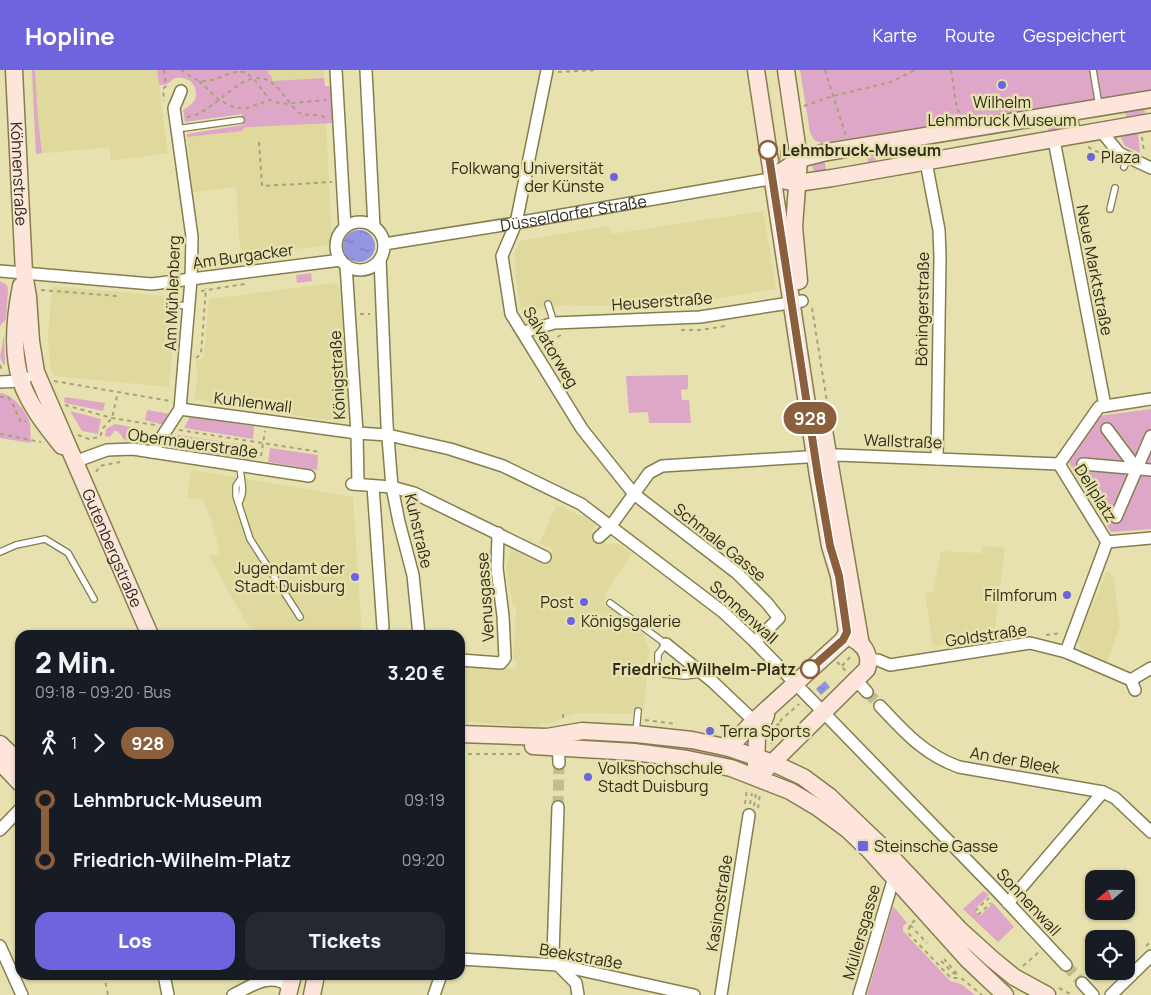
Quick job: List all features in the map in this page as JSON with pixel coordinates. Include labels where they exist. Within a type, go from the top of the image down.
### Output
[{"type":"main road","points":[[756,70],[768,179],[797,302],[822,456],[861,645]]},
{"type":"main road","points":[[786,70],[799,159],[795,241],[797,302]]},
{"type":"main road","name":"Köhnenstraße","points":[[14,72],[24,273],[36,372]]},
{"type":"main road","name":"Düsseldorfer Straße","points":[[768,179],[799,159],[828,152],[1151,99]]},
{"type":"main road","name":"Düsseldorfer Straße","points":[[768,179],[797,183],[1146,125]]},
{"type":"main road","name":"Köhnenstraße","points":[[21,380],[15,346],[17,308],[24,273]]},
{"type":"main road","name":"Gutenbergstraße","points":[[36,372],[148,630]]},
{"type":"main road","name":"Gutenbergstraße","points":[[21,380],[31,402],[35,418],[74,462]]},
{"type":"main road","points":[[822,456],[830,546],[839,576],[845,636]]},
{"type":"main road","points":[[756,776],[773,763],[823,712],[852,677],[867,669],[870,660],[866,650],[855,639],[845,636]]},
{"type":"main road","points":[[756,776],[757,737],[766,721],[796,683],[845,636]]},
{"type":"main road","points":[[729,748],[766,721]]},
{"type":"main road","points":[[559,748],[582,730],[692,740],[729,748],[773,763],[803,776],[830,797],[878,843],[960,930],[992,959],[1014,977],[1046,995]]},
{"type":"main road","points":[[465,734],[547,736],[559,748]]},
{"type":"main road","points":[[0,744],[15,758]]},
{"type":"main road","points":[[465,744],[634,752],[731,768],[756,776],[790,791],[817,807],[847,829],[869,850],[967,959],[1005,995]]},
{"type":"main road","points":[[0,762],[15,778]]},
{"type":"main road","points":[[312,995],[315,980]]},
{"type":"street","name":"Königstraße","points":[[336,70],[345,227],[337,239],[338,253],[344,262],[350,315],[357,433],[355,484],[373,486]]},
{"type":"street","points":[[366,70],[374,227]]},
{"type":"street","name":"Salvatorweg","points":[[549,71],[523,197],[516,223],[503,251],[502,259],[510,311],[529,330],[532,350],[582,429],[634,494]]},
{"type":"street","name":"Am Mühlenberg","points":[[180,409],[190,306],[192,237],[174,108],[181,92]]},
{"type":"street","points":[[1101,131],[1126,162],[1147,166]]},
{"type":"street","name":"Neue Marktstraße","points":[[1054,140],[1102,406]]},
{"type":"street","name":"Böningerstraße","points":[[926,162],[939,230],[940,257],[936,459]]},
{"type":"street","name":"Düsseldorfer Straße","points":[[384,244],[768,179]]},
{"type":"street","points":[[344,262],[360,269],[368,268],[380,259],[384,244],[382,236],[374,227],[366,222],[359,222],[345,227]]},
{"type":"street","points":[[380,259],[388,435]]},
{"type":"street","name":"Am Burgacker","points":[[0,271],[152,284],[344,262]]},
{"type":"street","name":"Heuserstraße","points":[[529,330],[554,323],[700,317],[797,302]]},
{"type":"street","points":[[0,382],[21,380],[36,372]]},
{"type":"street","points":[[1102,406],[1151,399]]},
{"type":"street","name":"Dellplatz","points":[[1102,406],[1059,464],[1107,542]]},
{"type":"street","points":[[152,452],[180,409]]},
{"type":"street","name":"Kuhlenwall","points":[[180,409],[372,434]]},
{"type":"street","points":[[1107,429],[1137,469]]},
{"type":"street","name":"Sonnenwall","points":[[372,434],[388,435],[450,449],[503,466],[581,504],[723,612],[796,683],[1066,965]]},
{"type":"street","name":"Kuhstraße","points":[[388,435],[392,487],[413,576],[418,630]]},
{"type":"street","points":[[1116,517],[1151,436]]},
{"type":"street","name":"Obermauerstraße","points":[[74,462],[107,450],[133,449],[309,476]]},
{"type":"street","name":"Wallstraße","points":[[599,538],[610,527],[649,473],[662,466],[838,455],[1059,464]]},
{"type":"street","points":[[1083,464],[1151,470]]},
{"type":"street","points":[[383,627],[373,486],[392,487],[414,493],[545,557]]},
{"type":"street","name":"Schmale Gasse","points":[[634,494],[738,574],[767,603],[779,618],[755,642]]},
{"type":"street","name":"Venusgasse","points":[[465,660],[502,663],[505,658],[503,616],[496,568],[498,533]]},
{"type":"street","name":"Dellplatz","points":[[1107,542],[1151,538]]},
{"type":"street","name":"Dellplatz","points":[[1066,652],[1107,542]]},
{"type":"street","name":"Goldstraße","points":[[870,660],[878,660],[890,665],[1030,643],[1066,652],[1134,687],[1151,668]]},
{"type":"street","points":[[666,644],[702,674],[766,721]]},
{"type":"street","points":[[852,677],[867,692]]},
{"type":"street","name":"An der Bleek","points":[[880,706],[904,733],[942,761],[959,767],[1103,792],[1115,798],[1151,832]]},
{"type":"street","points":[[1008,903],[1103,792]]},
{"type":"street","points":[[558,806],[553,955],[558,965],[576,983],[578,995]]},
{"type":"street","name":"Kasinostraße","points":[[721,995],[751,811]]},
{"type":"street","points":[[0,830],[15,814]]},
{"type":"street","name":"Müllersgasse","points":[[859,995],[894,878]]},
{"type":"street","points":[[0,946],[15,979]]},
{"type":"street","points":[[1114,993],[1151,956]]},
{"type":"street","name":"Beekstraße","points":[[465,959],[558,965],[694,995]]},
{"type":"street","points":[[15,980],[22,995]]},
{"type":"street","points":[[165,980],[168,995]]},
{"type":"street","points":[[232,995],[263,980]]},
{"type":"street","points":[[280,980],[291,988]]},
{"type":"street","points":[[434,995],[439,980]]},
{"type":"street","points":[[1082,983],[1093,995]]},
{"type":"lane","points":[[1093,70],[1100,108]]},
{"type":"lane","points":[[1074,112],[1078,135]]},
{"type":"lane","points":[[176,129],[241,120]]},
{"type":"lane","points":[[1110,209],[1115,188]]},
{"type":"lane","points":[[548,304],[554,323]]},
{"type":"lane","points":[[176,305],[190,306]]},
{"type":"lane","points":[[240,466],[240,480],[243,487],[242,498],[239,502],[243,521],[250,539],[300,617]]},
{"type":"lane","points":[[0,552],[16,545],[45,539],[68,553],[94,599]]},
{"type":"lane","points":[[610,603],[666,644],[658,654],[658,666],[664,674],[685,676],[702,674]]},
{"type":"lane","points":[[634,752],[638,711]]},
{"type":"path","points":[[164,70],[166,86],[163,89],[165,109]]},
{"type":"path","points":[[181,70],[198,81],[219,100],[233,107],[244,109],[270,100]]},
{"type":"path","points":[[549,71],[598,70]]},
{"type":"path","points":[[825,70],[848,140]]},
{"type":"path","points":[[802,107],[833,96],[891,82],[915,70]]},
{"type":"path","points":[[951,70],[957,109],[963,116]]},
{"type":"path","points":[[198,81],[213,79],[238,71],[245,72],[270,100],[282,104],[325,100]]},
{"type":"path","points":[[182,118],[201,113],[239,85],[252,78],[265,80],[278,89],[298,112],[305,115],[324,116],[332,124],[340,127]]},
{"type":"path","points":[[1146,125],[1145,158],[1147,166]]},
{"type":"path","points":[[259,142],[262,186],[342,181]]},
{"type":"path","points":[[350,315],[372,314],[366,308]]},
{"type":"path","points":[[78,435],[89,439],[100,437],[103,428],[112,418],[118,392]]},
{"type":"path","points":[[0,397],[8,397],[21,422],[35,418]]},
{"type":"path","points":[[259,468],[267,420]]},
{"type":"path","points":[[0,434],[43,442],[39,435]]},
{"type":"path","points":[[836,661],[852,677]]},
{"type":"path","points":[[770,746],[781,720],[808,696]]},
{"type":"path","points":[[766,721],[779,724],[785,731],[781,740]]},
{"type":"path","points":[[779,724],[781,729]]},
{"type":"path","points":[[751,811],[752,793]]},
{"type":"path","points":[[751,811],[756,793]]},
{"type":"path","points":[[975,912],[990,898]]},
{"type":"path","points":[[978,915],[993,901]]},
{"type":"path","points":[[915,920],[910,925],[908,933],[951,978],[961,978]]},
{"type":"path","points":[[910,925],[927,943]]},
{"type":"path","points":[[1022,967],[1048,945]]},
{"type":"path","points":[[944,959],[961,978],[982,995]]},
{"type":"path","points":[[941,961],[953,974],[958,975]]},
{"type":"path","points":[[105,980],[108,995]]},
{"type":"shaded area","points":[[31,70],[157,70],[168,153],[111,161],[109,147],[36,154]]},
{"type":"shaded area","points":[[32,70],[35,70],[42,153],[36,154]]},
{"type":"shaded area","points":[[157,70],[268,70],[272,81],[324,78],[325,86],[332,86],[334,123],[248,127],[243,128],[243,131],[187,137],[187,134],[243,125],[242,114],[185,122],[183,110],[195,100],[195,87],[184,78],[174,79],[167,84],[159,85]]},
{"type":"shaded area","points":[[268,70],[324,70],[324,78],[272,81]]},
{"type":"shaded area","points":[[800,70],[1151,70],[1151,91],[821,143],[814,140],[810,132]]},
{"type":"shaded area","points":[[1144,107],[1146,119],[1127,122],[1125,110]]},
{"type":"shaded area","points":[[1062,119],[1064,133],[1049,136],[1047,122]]},
{"type":"shaded area","points":[[326,123],[332,245],[244,255],[243,250],[241,250],[239,235],[236,187],[193,192],[187,137],[242,131],[243,128],[248,127]]},
{"type":"shaded area","points":[[1138,133],[1140,153],[1125,146],[1121,138],[1124,135]]},
{"type":"shaded area","points":[[885,148],[886,153],[875,155],[877,165],[834,174],[833,169],[868,162],[866,151]]},
{"type":"shaded area","points":[[824,158],[827,175],[815,174],[812,166]]},
{"type":"shaded area","points":[[763,211],[776,289],[664,307],[616,308],[616,306],[574,306],[573,304],[533,310],[532,306],[521,308],[514,265],[516,265],[514,254],[520,241],[609,226],[611,234]]},
{"type":"shaded area","points":[[311,273],[312,281],[297,283],[296,275]]},
{"type":"shaded area","points":[[0,281],[7,285],[8,289],[6,319],[0,326]]},
{"type":"shaded area","points":[[334,283],[339,286],[341,304],[343,305],[348,397],[343,397],[340,422],[215,403],[211,405],[209,402],[194,399],[197,379],[196,361],[204,357],[209,299]]},
{"type":"shaded area","points":[[52,286],[177,297],[169,387],[54,376],[50,365],[48,337]]},
{"type":"shaded area","points":[[4,335],[5,362],[4,366],[0,357]]},
{"type":"shaded area","points":[[688,375],[688,389],[681,390],[682,400],[689,400],[691,423],[649,423],[648,412],[629,413],[626,376]]},
{"type":"shaded area","points":[[0,393],[10,396],[25,413],[30,423],[31,443],[0,438]]},
{"type":"shaded area","points":[[65,397],[105,403],[103,411],[65,403]]},
{"type":"shaded area","points":[[1151,409],[1151,529],[1111,532],[1068,461],[1098,416]]},
{"type":"shaded area","points":[[147,410],[171,414],[164,425],[145,420]]},
{"type":"shaded area","points":[[70,411],[101,419],[98,434],[82,431]]},
{"type":"shaded area","points":[[190,417],[254,426],[253,439],[184,428]]},
{"type":"shaded area","points":[[115,424],[131,427],[129,441],[123,439],[117,431],[114,431],[110,437],[105,436],[106,429]]},
{"type":"shaded area","points":[[178,435],[252,446],[250,459],[168,447]]},
{"type":"shaded area","points":[[270,448],[318,455],[317,470],[268,462]]},
{"type":"shaded area","points":[[191,470],[353,497],[362,630],[250,630],[209,556],[220,554],[211,519],[203,500],[187,497]]},
{"type":"shaded area","name":"Königsgalerie","points":[[557,505],[581,516],[584,514],[597,524],[591,532],[607,545],[614,543],[621,545],[632,554],[610,585],[605,595],[604,606],[609,607],[644,634],[649,649],[644,711],[632,710],[631,714],[576,713],[547,724],[541,723],[540,727],[472,722],[465,723],[465,665],[516,669],[517,662],[513,661],[516,607],[513,607],[506,568],[511,549],[545,566],[553,549],[539,543]]},
{"type":"shaded area","points":[[982,546],[1005,548],[994,638],[933,647],[925,593],[933,592],[941,551],[982,553]]},
{"type":"shaded area","points":[[1107,572],[1113,575],[1120,626],[1107,662],[1083,651],[1077,641]]},
{"type":"shaded area","points":[[643,743],[688,747],[734,757],[732,760],[648,746]]},
{"type":"shaded area","points":[[983,891],[989,895],[974,910],[980,916],[993,903],[1014,927],[998,942],[963,909]]},
{"type":"shaded area","points":[[893,907],[907,923],[903,926],[903,931],[950,981],[961,984],[975,995],[867,995]]},
{"type":"water","points":[[359,230],[371,234],[375,246],[371,258],[359,262],[347,258],[343,246],[347,234]]},
{"type":"water","points":[[825,681],[830,687],[821,695],[816,689]]},
{"type":"tunnel","points":[[867,692],[880,706]]},
{"type":"tunnel","points":[[558,807],[559,763]]},
{"type":"tunnel","points":[[1066,965],[1082,983]]},
{"type":"tram line","points":[[777,164],[780,159],[781,150]]},
{"type":"bus line","name":"928","points":[[768,150],[818,476],[830,546],[839,576],[847,632],[843,640],[810,669]]},
{"type":"place","name":"Wilhelm Lehmbruck Museum","points":[[1002,85]]},
{"type":"place","name":"Lehmbruck-Museum","points":[[768,150]]},
{"type":"place","name":"Plaza","points":[[1091,157]]},
{"type":"place","name":"Folkwang Universität der Künste","points":[[614,177]]},
{"type":"place","name":"Jugendamt der Stadt Duisburg","points":[[355,577]]},
{"type":"place","name":"Filmforum","points":[[1067,595]]},
{"type":"place","name":"Post","points":[[584,602]]},
{"type":"place","name":"Königsgalerie","points":[[571,621]]},
{"type":"place","name":"Friedrich-Wilhelm-Platz","points":[[810,669]]},
{"type":"place","name":"Terra Sports","points":[[710,731]]},
{"type":"place","name":"Volkshochschule Stadt Duisburg","points":[[588,777]]},
{"type":"place","name":"Steinsche Gasse","points":[[863,846]]}]
